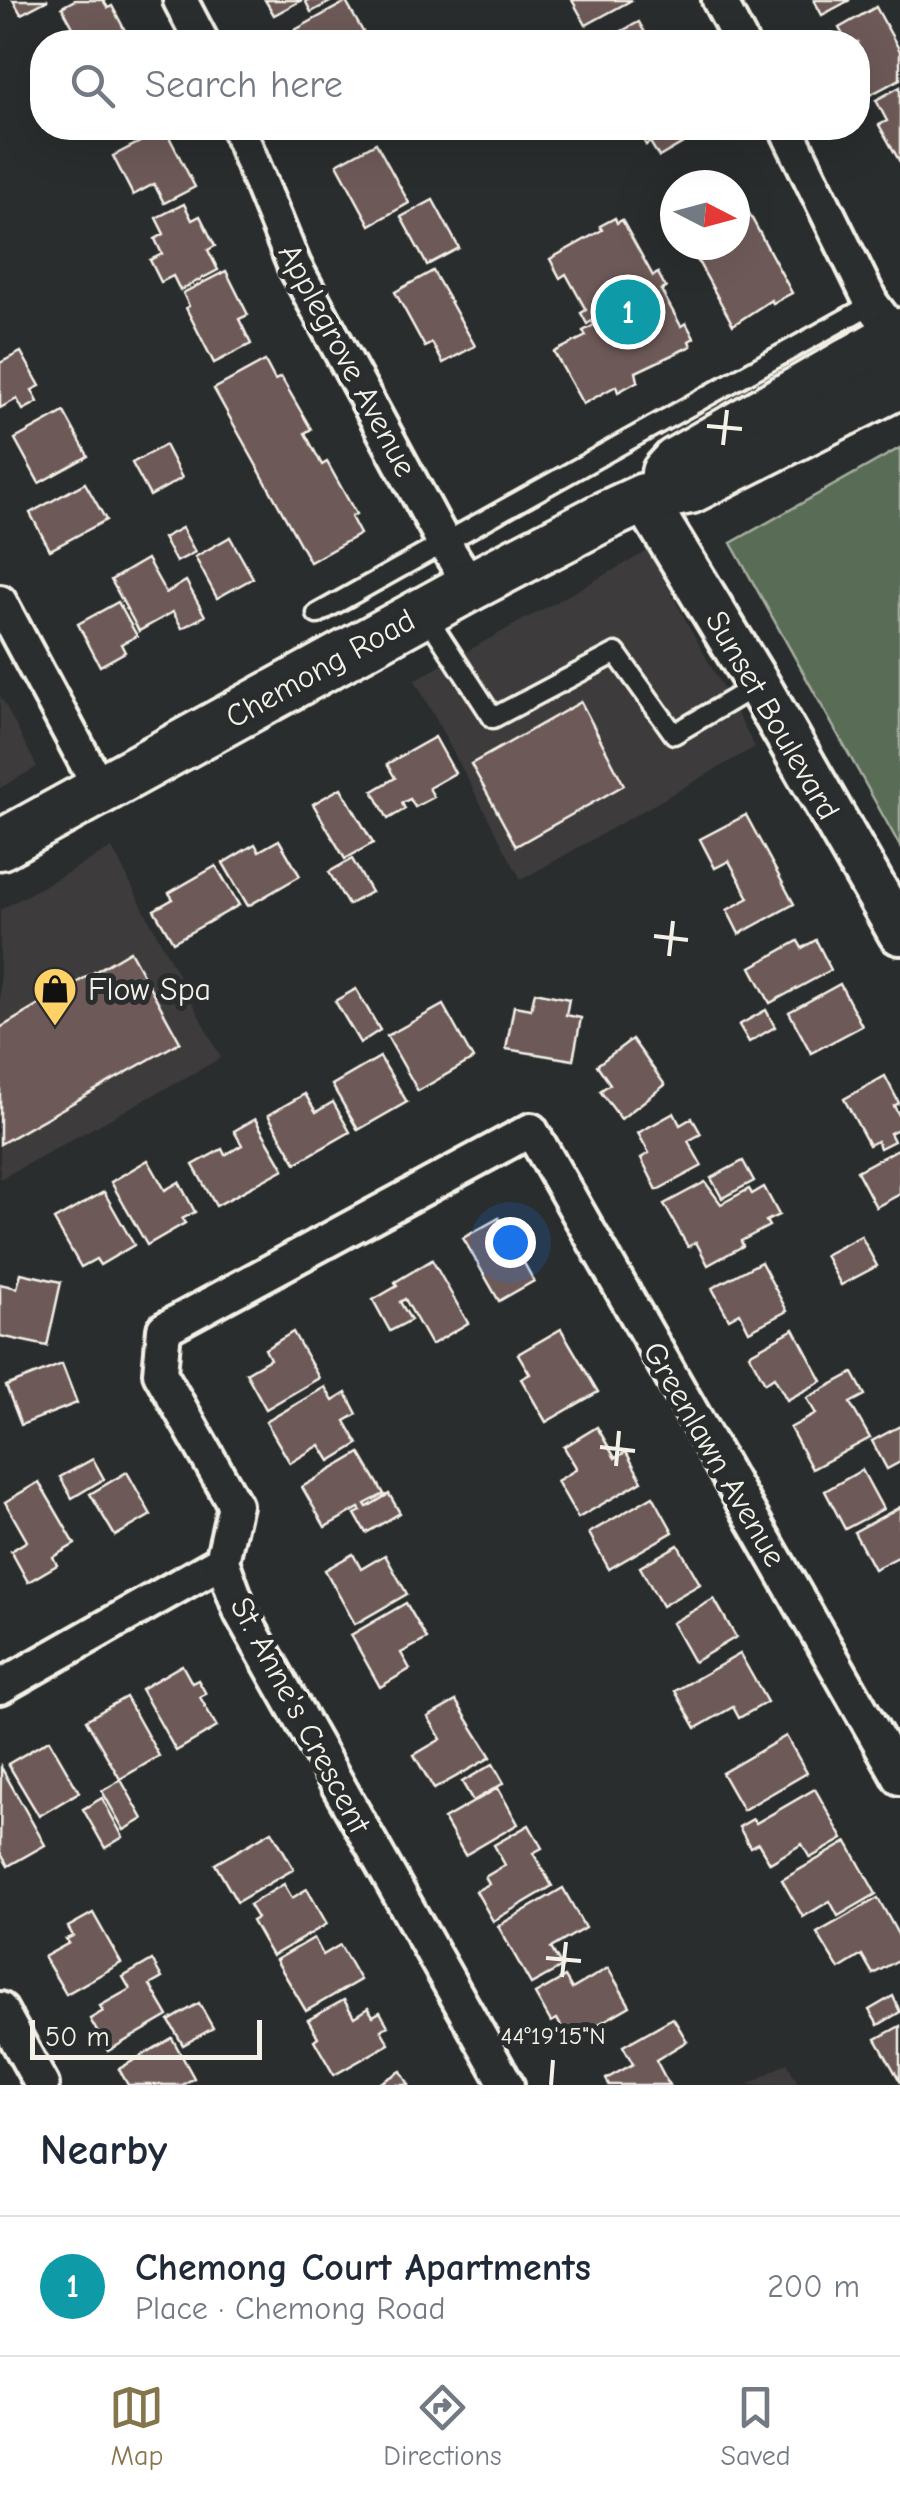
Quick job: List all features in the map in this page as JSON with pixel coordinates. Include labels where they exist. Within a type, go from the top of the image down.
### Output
[{"type":"main road","name":"Chemong Road","points":[[644,498],[676,462],[892,328]]},
{"type":"main road","name":"Chemong Road","points":[[0,845],[471,586],[644,498],[690,489],[900,382]]},
{"type":"street","points":[[180,0],[196,30]]},
{"type":"street","points":[[718,0],[734,30]]},
{"type":"street","name":"Applegrove Avenue","points":[[243,140],[294,265],[471,586]]},
{"type":"street","points":[[792,140],[892,328]]},
{"type":"street","name":"Sunset Boulevard","points":[[644,498],[758,685],[900,933]]},
{"type":"street","points":[[0,602],[100,789]]},
{"type":"street","name":"St. Anne's Crescent","points":[[507,2085],[241,1613],[222,1561],[235,1505],[160,1374],[164,1329],[530,1130]]},
{"type":"street","name":"Greenlawn Avenue","points":[[530,1130],[900,1778]]},
{"type":"street","points":[[0,1687],[222,1561]]},
{"type":"street","points":[[0,2009],[42,2085]]},
{"type":"lane","points":[[317,614],[444,543],[892,328]]},
{"type":"lane","points":[[424,612],[492,718],[616,653],[674,734],[758,685]]},
{"type":"shaded area","points":[[648,551],[755,747],[521,880],[415,680]]},
{"type":"shaded area","points":[[0,695],[37,767],[0,788]]},
{"type":"shaded area","points":[[112,848],[221,1058],[0,1179],[0,910]]},
{"type":"shaded area","points":[[787,2063],[799,2085],[747,2085]]},
{"type":"green space","points":[[900,448],[900,846],[731,543]]},
{"type":"building","points":[[13,0],[48,0],[21,14]]},
{"type":"building","points":[[75,0],[103,0],[108,8],[112,6],[125,30],[74,30],[62,7]]},
{"type":"building","points":[[265,0],[302,0],[274,15]]},
{"type":"building","points":[[305,0],[334,0],[311,12]]},
{"type":"building","points":[[572,0],[632,0],[586,25]]},
{"type":"building","points":[[814,0],[850,0],[822,15]]},
{"type":"building","points":[[346,2],[362,30],[295,30]]},
{"type":"building","points":[[876,7],[900,51],[900,79],[870,95],[870,30],[839,28]]},
{"type":"building","points":[[639,22],[643,30],[624,30]]},
{"type":"building","points":[[900,87],[900,162],[879,125],[887,121],[876,100]]},
{"type":"building","points":[[144,140],[171,140],[195,187],[164,203],[154,184],[133,195],[113,156]]},
{"type":"building","points":[[643,140],[688,140],[659,157],[650,142],[646,145]]},
{"type":"building","points":[[376,143],[409,203],[370,225],[337,164]]},
{"type":"building","points":[[433,200],[459,248],[427,265],[401,217]]},
{"type":"building","points":[[184,204],[192,220],[200,216],[215,246],[208,250],[218,270],[180,290],[173,276],[161,282],[150,260],[162,254],[155,239],[164,234],[156,218]]},
{"type":"building","points":[[750,215],[792,293],[773,303],[771,300],[733,325],[697,260],[750,260]]},
{"type":"building","points":[[615,218],[617,223],[622,220],[653,276],[658,273],[666,288],[661,290],[681,326],[686,323],[694,338],[689,341],[691,346],[636,372],[638,381],[618,392],[616,386],[583,404],[554,352],[586,336],[583,331],[594,325],[592,321],[587,324],[581,313],[586,310],[566,274],[560,278],[550,259],[602,230],[600,226]]},
{"type":"building","points":[[226,271],[248,315],[239,319],[251,344],[214,363],[186,308],[189,306],[183,293]]},
{"type":"building","points":[[433,271],[475,346],[443,363],[432,343],[425,347],[395,292]]},
{"type":"building","points":[[21,352],[40,386],[32,390],[38,402],[23,410],[17,399],[0,408],[0,363]]},
{"type":"building","points":[[265,361],[275,380],[281,377],[311,429],[305,433],[322,465],[327,462],[356,514],[351,517],[360,534],[310,562],[214,389]]},
{"type":"building","points":[[64,412],[88,456],[39,483],[15,439]]},
{"type":"building","points":[[165,445],[182,478],[150,496],[132,463]]},
{"type":"building","points":[[85,483],[106,520],[50,550],[30,513]]},
{"type":"building","points":[[182,528],[195,552],[176,562],[163,538]]},
{"type":"building","points":[[230,537],[253,578],[217,598],[195,557]]},
{"type":"building","points":[[147,559],[166,593],[186,581],[205,616],[182,628],[173,612],[139,631],[111,580]]},
{"type":"building","points":[[118,602],[137,636],[121,644],[125,652],[100,666],[78,624]]},
{"type":"building","points":[[581,702],[624,785],[516,846],[471,764]]},
{"type":"building","points":[[435,737],[455,773],[429,788],[434,797],[415,807],[410,799],[402,803],[405,809],[388,819],[373,791],[395,778],[387,764]]},
{"type":"building","points":[[341,788],[373,843],[345,859],[313,804]]},
{"type":"building","points":[[746,815],[794,904],[739,934],[727,910],[749,898],[729,861],[715,868],[700,839]]},
{"type":"building","points":[[279,840],[300,876],[248,906],[223,863],[255,844],[259,851]]},
{"type":"building","points":[[352,859],[371,892],[348,905],[329,872]]},
{"type":"building","points":[[216,866],[239,905],[173,942],[154,910],[173,899],[169,893]]},
{"type":"building","points":[[816,940],[831,970],[770,1003],[751,967],[798,941],[802,948]]},
{"type":"building","points":[[130,951],[180,1042],[0,1144],[0,1028]]},
{"type":"building","points":[[840,984],[862,1026],[811,1053],[789,1012]]},
{"type":"building","points":[[356,989],[380,1030],[360,1043],[335,1001]]},
{"type":"building","points":[[535,992],[569,999],[566,1015],[581,1018],[573,1060],[506,1049],[514,1006],[531,1009]]},
{"type":"building","points":[[443,1005],[473,1059],[418,1091],[387,1036]]},
{"type":"building","points":[[766,1010],[775,1027],[749,1042],[739,1025]]},
{"type":"building","points":[[632,1039],[665,1085],[621,1119],[600,1091],[610,1084],[597,1065]]},
{"type":"building","points":[[380,1057],[407,1102],[358,1130],[332,1085]]},
{"type":"building","points":[[885,1076],[899,1103],[894,1106],[900,1128],[890,1133],[894,1141],[880,1148],[877,1141],[869,1145],[844,1099]]},
{"type":"building","points":[[305,1094],[316,1112],[333,1102],[350,1132],[296,1163],[268,1115]]},
{"type":"building","points":[[674,1113],[680,1125],[692,1118],[701,1134],[688,1141],[702,1166],[657,1190],[641,1158],[649,1153],[638,1133]]},
{"type":"building","points":[[255,1119],[284,1169],[216,1206],[193,1165],[222,1149],[225,1155],[242,1145],[234,1131]]},
{"type":"building","points":[[900,1148],[900,1194],[876,1207],[857,1171]]},
{"type":"building","points":[[148,1160],[165,1190],[179,1182],[195,1212],[182,1219],[185,1223],[147,1245],[111,1182]]},
{"type":"building","points":[[743,1161],[754,1181],[722,1198],[711,1178]]},
{"type":"building","points":[[705,1182],[721,1204],[749,1189],[752,1194],[764,1187],[779,1215],[766,1221],[769,1226],[741,1241],[743,1246],[708,1265],[696,1242],[688,1247],[664,1204]]},
{"type":"building","points":[[104,1192],[134,1245],[100,1265],[96,1259],[81,1267],[54,1220]]},
{"type":"building","points":[[499,1218],[534,1281],[499,1301],[463,1238]]},
{"type":"building","points":[[861,1236],[877,1266],[841,1285],[825,1255]]},
{"type":"building","points":[[432,1260],[468,1323],[431,1345],[405,1299],[400,1302],[411,1320],[390,1331],[373,1300]]},
{"type":"building","points":[[761,1262],[787,1311],[749,1331],[740,1313],[729,1319],[712,1288]]},
{"type":"building","points":[[21,1273],[61,1282],[47,1346],[0,1336],[0,1284],[17,1288]]},
{"type":"building","points":[[561,1329],[598,1392],[546,1422],[521,1379],[530,1374],[518,1354]]},
{"type":"building","points":[[794,1329],[822,1381],[787,1400],[774,1377],[765,1383],[749,1354]]},
{"type":"building","points":[[293,1332],[319,1378],[266,1409],[246,1373],[270,1359],[265,1349]]},
{"type":"building","points":[[62,1364],[77,1403],[21,1425],[6,1386]]},
{"type":"building","points":[[853,1373],[865,1395],[850,1403],[870,1438],[812,1469],[790,1428],[816,1414],[807,1398]]},
{"type":"building","points":[[325,1387],[333,1401],[346,1393],[357,1414],[345,1421],[358,1444],[330,1461],[320,1445],[290,1463],[266,1422]]},
{"type":"building","points":[[900,1426],[900,1462],[887,1469],[872,1441]]},
{"type":"building","points":[[597,1427],[615,1458],[626,1452],[642,1481],[578,1518],[557,1481],[577,1469],[564,1447]]},
{"type":"building","points":[[360,1453],[384,1494],[365,1504],[367,1507],[389,1494],[400,1513],[366,1533],[355,1514],[361,1511],[359,1508],[325,1527],[302,1487]]},
{"type":"building","points":[[93,1459],[104,1479],[72,1498],[60,1477]]},
{"type":"building","points":[[862,1470],[883,1509],[845,1529],[825,1491]]},
{"type":"building","points":[[127,1472],[151,1515],[115,1536],[90,1494]]},
{"type":"building","points":[[39,1482],[75,1544],[53,1557],[57,1565],[28,1582],[11,1551],[27,1541],[5,1502]]},
{"type":"building","points":[[653,1496],[673,1532],[609,1569],[589,1533]]},
{"type":"building","points":[[900,1507],[900,1556],[874,1569],[854,1532]]},
{"type":"building","points":[[678,1545],[700,1584],[662,1606],[640,1567]]},
{"type":"building","points":[[353,1554],[361,1569],[385,1555],[407,1594],[355,1624],[325,1570]]},
{"type":"building","points":[[714,1599],[736,1637],[694,1662],[672,1623]]},
{"type":"building","points":[[406,1603],[427,1639],[401,1653],[410,1669],[380,1687],[351,1635]]},
{"type":"building","points":[[740,1654],[767,1702],[739,1718],[733,1707],[696,1728],[675,1691]]},
{"type":"building","points":[[182,1665],[192,1683],[198,1680],[206,1694],[200,1697],[217,1727],[176,1751],[141,1689]]},
{"type":"building","points":[[126,1697],[159,1756],[120,1779],[86,1720]]},
{"type":"building","points":[[456,1701],[491,1757],[434,1789],[414,1755],[441,1739],[428,1717]]},
{"type":"building","points":[[786,1736],[807,1773],[743,1810],[722,1773]]},
{"type":"building","points":[[49,1740],[79,1792],[39,1816],[8,1764]]},
{"type":"building","points":[[493,1764],[504,1783],[473,1801],[462,1782]]},
{"type":"building","points":[[1,1767],[45,1845],[8,1866],[0,1852]]},
{"type":"building","points":[[121,1780],[143,1819],[124,1830],[102,1791]]},
{"type":"building","points":[[498,1788],[518,1824],[465,1855],[444,1819]]},
{"type":"building","points":[[815,1789],[843,1839],[810,1858],[802,1844],[770,1863],[758,1843],[750,1847],[739,1827],[753,1819],[756,1823]]},
{"type":"building","points":[[102,1798],[123,1837],[105,1848],[83,1809]]},
{"type":"building","points":[[529,1825],[542,1848],[533,1853],[552,1886],[493,1921],[476,1891],[489,1884],[485,1877],[505,1865],[494,1845]]},
{"type":"building","points":[[272,1831],[294,1869],[237,1902],[215,1864]]},
{"type":"building","points":[[847,1842],[876,1894],[838,1916],[830,1901],[803,1917],[782,1880]]},
{"type":"building","points":[[284,1884],[292,1898],[307,1889],[327,1924],[272,1956],[252,1921],[257,1918],[249,1905]]},
{"type":"building","points":[[563,1888],[585,1928],[551,1948],[562,1967],[531,1984],[498,1926]]},
{"type":"building","points":[[878,1898],[900,1938],[900,1959],[873,1974],[862,1955],[839,1969],[817,1933]]},
{"type":"building","points":[[93,1913],[121,1963],[66,1994],[44,1957],[69,1943],[66,1939],[73,1936],[68,1927]]},
{"type":"building","points":[[314,1938],[323,1955],[340,1945],[360,1980],[306,2011],[276,1960]]},
{"type":"building","points":[[152,1960],[162,1978],[150,1985],[168,2016],[108,2051],[90,2019],[103,2011],[100,2006],[130,1989],[123,1977]]},
{"type":"building","points":[[608,1968],[630,2006],[569,2041],[557,2019],[551,2022],[535,1994],[565,1977],[572,1989]]},
{"type":"building","points":[[893,1996],[900,2012],[878,2025],[869,2010]]},
{"type":"building","points":[[344,2000],[354,2017],[368,2008],[373,2016],[380,2012],[388,2026],[381,2030],[389,2044],[334,2075],[314,2040],[318,2037],[308,2020]]},
{"type":"building","points":[[199,2003],[213,2028],[183,2045],[169,2021]]},
{"type":"building","points":[[673,2018],[687,2041],[656,2060],[669,2085],[609,2085],[606,2079],[633,2064],[623,2046]]},
{"type":"building","points":[[900,2026],[900,2081],[876,2039]]},
{"type":"building","points":[[172,2038],[194,2078],[182,2085],[128,2085],[119,2069]]},
{"type":"building","points":[[401,2071],[409,2085],[377,2085]]},
{"type":"place","name":"Chemong Court Apartments","points":[[628,312]]},
{"type":"place","name":"Flow Spa","points":[[55,1027]]}]
